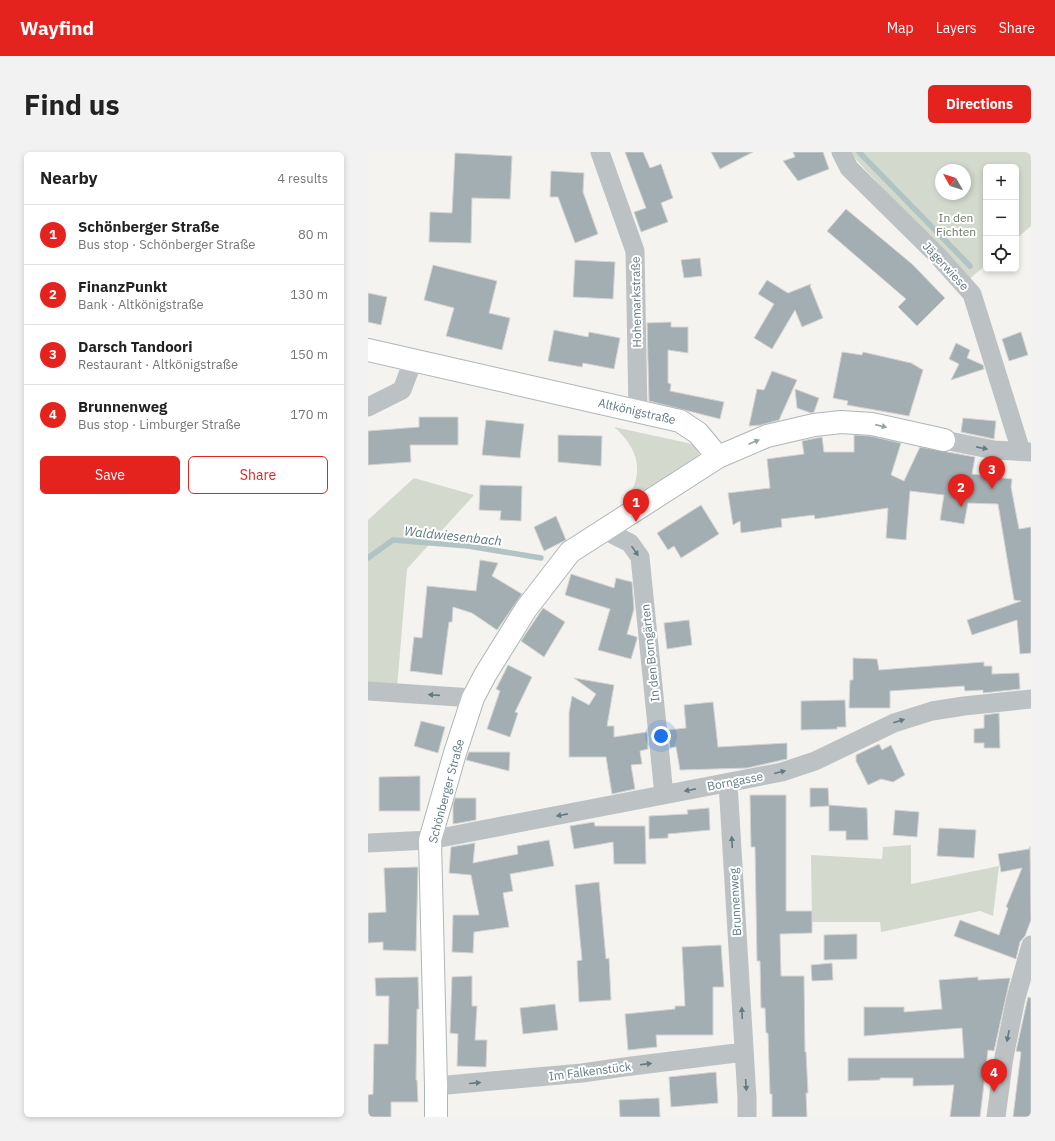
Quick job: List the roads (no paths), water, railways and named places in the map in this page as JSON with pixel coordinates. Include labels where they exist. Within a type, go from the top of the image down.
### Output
[{"type":"street","name":"Hohemarkstraße","points":[[600,152],[635,251],[638,411]]},
{"type":"street","name":"Jägerwiese","points":[[841,152],[848,168],[938,256],[972,294],[1026,452]]},
{"type":"street","name":"Altkönigstraße","points":[[368,350],[680,421],[698,432],[718,457]]},
{"type":"street","points":[[368,407],[402,390],[413,361]]},
{"type":"street","points":[[718,457],[767,436],[814,425],[841,422],[872,424],[994,450],[1026,452]]},
{"type":"street","name":"Schönberger Straße","points":[[436,1117],[430,840],[455,753],[473,698],[485,675],[526,609],[570,552],[718,457]]},
{"type":"street","name":"In den Borngärten","points":[[604,530],[630,543],[640,557],[664,795]]},
{"type":"street","points":[[368,691],[473,698]]},
{"type":"street","name":"Borngasse","points":[[368,844],[430,840],[782,772],[815,761],[894,723],[932,711],[1031,699]]},
{"type":"street","name":"Brunnenweg","points":[[728,783],[747,1117]]},
{"type":"street","points":[[996,1117],[1004,1058],[1016,998],[1031,945]]},
{"type":"street","name":"Im Falkenstück","points":[[436,1086],[582,1073],[744,1052]]},
{"type":"waterway","points":[[859,152],[970,266]]},
{"type":"waterway","name":"Waldwiesenbach","points":[[368,558],[393,540],[468,546],[541,558]]},
{"type":"place","name":"Darsch Tandoori","points":[[992,489]]},
{"type":"place","name":"FinanzPunkt","points":[[961,507]]},
{"type":"place","name":"Schönberger Straße","points":[[636,522]]},
{"type":"place","name":"Brunnenweg","points":[[994,1092]]},
{"type":"park label","name":"In den Fichten","points":[[956,224]]}]
